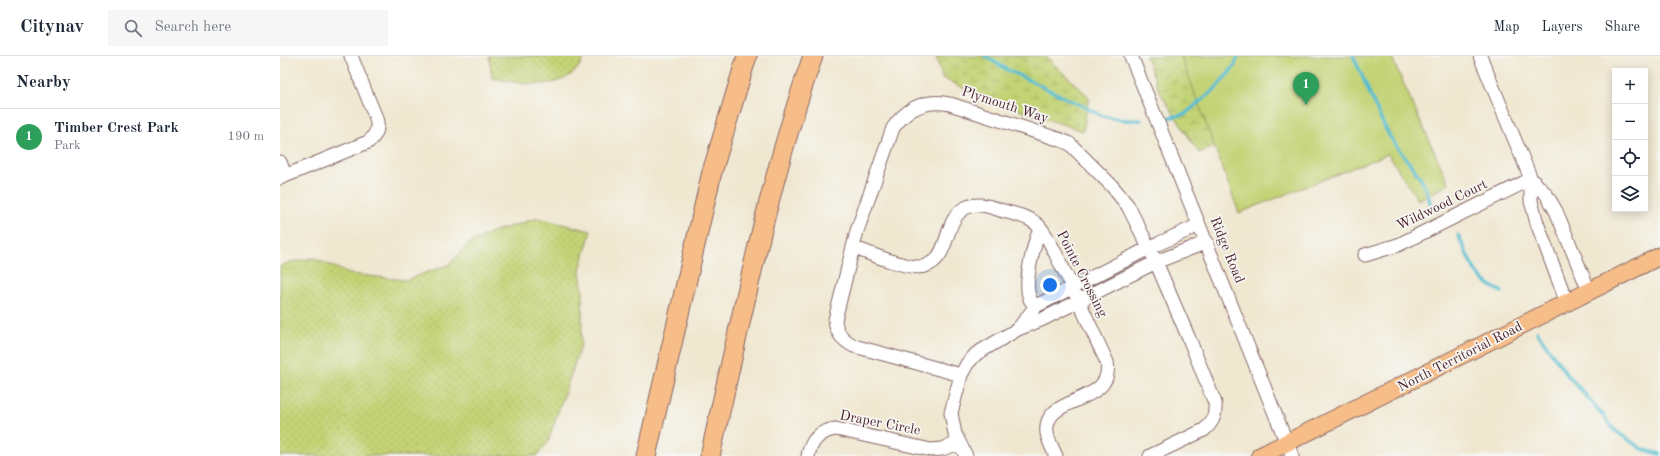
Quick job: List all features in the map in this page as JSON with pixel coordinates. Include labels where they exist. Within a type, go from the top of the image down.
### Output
[{"type":"highway","points":[[646,456],[712,172],[747,56]]},
{"type":"highway","points":[[710,456],[767,207],[783,146],[813,56]]},
{"type":"main road","name":"North Territorial Road","points":[[1260,456],[1290,449],[1589,291],[1660,256]]},
{"type":"street","points":[[280,162],[283,177],[368,142],[373,138],[376,131],[376,118],[351,56]]},
{"type":"street","name":"Ridge Road","points":[[1131,56],[1290,449]]},
{"type":"street","points":[[1480,56],[1531,179],[1546,194],[1556,211],[1589,291]]},
{"type":"street","name":"Plymouth Way","points":[[961,374],[854,346],[841,337],[837,331],[835,320],[853,248],[893,128],[900,118],[911,109],[922,104],[936,102],[957,107],[1070,144],[1116,191],[1128,206],[1156,262],[1190,341],[1215,403],[1216,410],[1211,424],[1204,430],[1150,456]]},
{"type":"street","points":[[1531,179],[1530,201],[1567,303]]},
{"type":"street","name":"Wildwood Court","points":[[1365,255],[1398,245],[1531,179]]},
{"type":"street","name":"Pointe Crossing","points":[[853,248],[913,267],[926,266],[934,262],[941,254],[953,222],[959,212],[966,207],[980,205],[1024,217],[1040,228],[1047,237],[1107,362],[1107,376],[1104,383],[1098,389],[1059,409],[1052,415],[1047,424],[1047,434],[1056,456]]},
{"type":"street","points":[[1018,329],[1036,306],[1149,248],[1199,225]]},
{"type":"street","points":[[1036,306],[1030,300],[1028,290],[1033,249],[1040,228]]},
{"type":"street","points":[[966,456],[953,427],[951,414],[961,374],[976,354],[1018,329],[1042,320],[1156,262],[1207,242]]},
{"type":"street","name":"Draper Circle","points":[[808,456],[817,436],[823,432],[836,429],[931,450],[942,449],[960,443]]},
{"type":"green space","points":[[489,56],[586,56],[575,71],[565,79],[545,84],[534,84],[492,78]]},
{"type":"green space","points":[[936,56],[1045,56],[1089,97],[1083,131],[992,101],[942,78]]},
{"type":"green space","points":[[1146,56],[1284,56],[1247,134],[1199,153],[1159,91]]},
{"type":"green space","points":[[1181,56],[1391,56],[1449,184],[1418,200],[1388,154],[1239,213]]},
{"type":"green space","points":[[538,218],[591,231],[580,270],[583,293],[581,345],[548,442],[537,456],[280,456],[280,266],[290,262],[314,258],[350,274],[406,280],[450,264],[469,243],[492,232]]},
{"type":"waterway","points":[[985,56],[1006,69],[1103,116],[1123,120],[1141,120]]},
{"type":"waterway","points":[[1167,118],[1185,114],[1215,89],[1234,67],[1238,56]]},
{"type":"waterway","points":[[1353,56],[1389,135],[1419,176],[1430,203]]},
{"type":"waterway","points":[[1458,235],[1478,275],[1492,287],[1502,292]]},
{"type":"waterway","points":[[1537,332],[1565,372],[1603,415],[1614,430],[1642,449],[1660,454]]},
{"type":"place","name":"Timber Crest Park","points":[[1306,105]]}]
